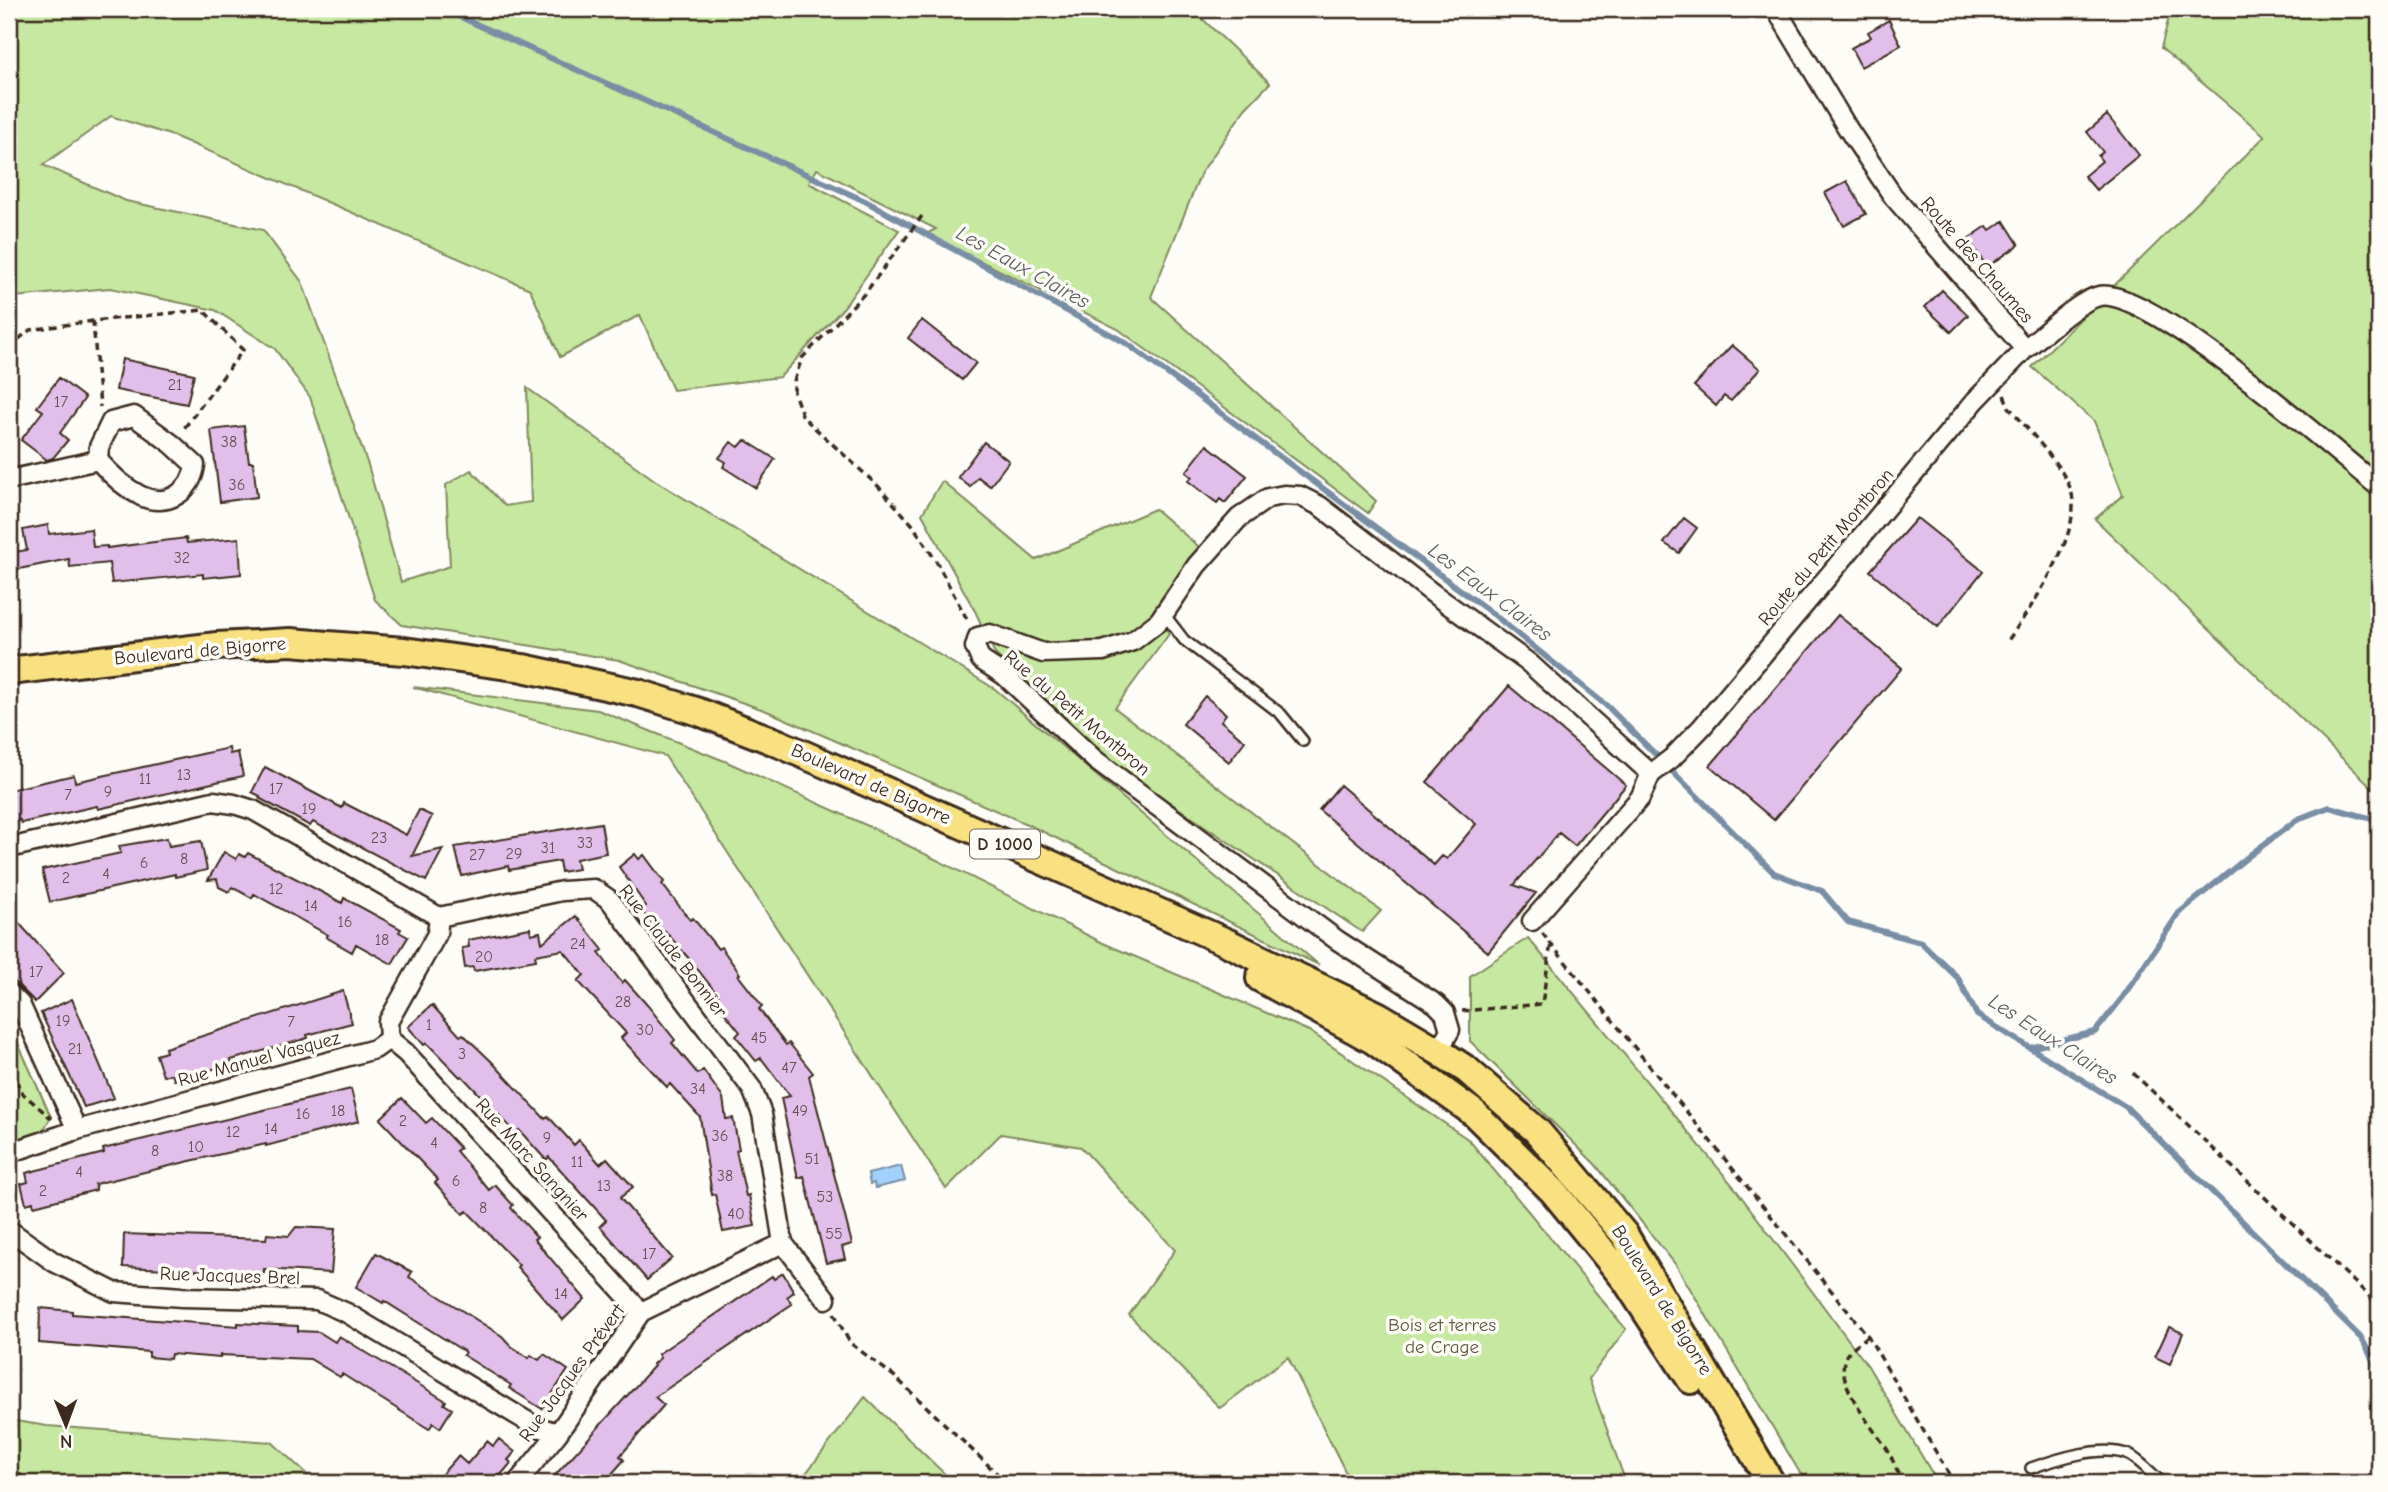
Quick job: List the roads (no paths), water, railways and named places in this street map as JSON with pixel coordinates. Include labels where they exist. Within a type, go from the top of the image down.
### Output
[{"type":"main road","name":"Boulevard de Bigorre","points":[[9,671],[217,646],[290,642],[418,652],[523,668],[638,693],[699,712],[778,743],[1273,965],[1379,1016],[1438,1051],[1467,1070],[1537,1131],[1624,1234],[1771,1483]]},
{"type":"main road","name":"Boulevard de Bigorre","points":[[9,684],[226,659],[307,657],[391,664],[514,681],[625,703],[763,754],[1206,951],[1307,1002],[1373,1040],[1474,1113],[1553,1191],[1625,1279],[1677,1356],[1751,1483]]},
{"type":"street","name":"Route des Chaumes","points":[[1776,9],[1848,129],[1893,196],[2025,349],[2073,311],[2100,296],[2129,300],[2183,330],[2379,487]]},
{"type":"street","name":"Route du Petit Montbron","points":[[1532,921],[1640,798],[1654,772],[1672,758],[1843,561],[1975,401],[2025,349]]},
{"type":"street","points":[[134,416],[195,465],[189,486],[180,494],[149,499],[118,480],[98,460],[99,447],[111,422],[134,416]]},
{"type":"street","points":[[9,480],[98,460]]},
{"type":"street","points":[[1164,614],[1197,565],[1239,518],[1268,498],[1300,496],[1320,506],[1435,596],[1529,663],[1654,772]]},
{"type":"street","name":"Rue du Petit Montbron","points":[[1164,614],[1133,641],[1103,651],[1044,653],[990,634],[978,637],[975,647],[982,660],[1004,676],[1095,761],[1337,940],[1436,1004],[1446,1013],[1450,1030],[1438,1051]]},
{"type":"street","points":[[9,848],[213,801],[253,810],[439,917],[438,934],[388,1022],[389,1038]]},
{"type":"street","name":"Rue Claude Bonnier","points":[[439,917],[562,891],[594,889],[610,900],[752,1089],[762,1114],[783,1243],[826,1298]]},
{"type":"street","points":[[9,993],[20,1004],[75,1125]]},
{"type":"street","name":"Rue Manuel Vasquez","points":[[9,1153],[75,1125],[375,1049],[389,1038]]},
{"type":"street","name":"Rue Marc Sangnier","points":[[389,1038],[406,1053],[641,1312]]},
{"type":"street","name":"Rue Jacques Brel","points":[[9,1230],[54,1262],[114,1292],[182,1297],[317,1300],[347,1313],[535,1426],[558,1433]]},
{"type":"street","name":"Rue Jacques Prévert","points":[[517,1483],[558,1433],[641,1312],[783,1243]]},
{"type":"lane","points":[[1164,614],[1184,640],[1281,714],[1303,741]]},
{"type":"lane","points":[[2031,1468],[2068,1456],[2103,1452],[2129,1455],[2163,1483]]},
{"type":"water","points":[[901,1166],[905,1181],[875,1188],[874,1183],[870,1184],[868,1174]]},
{"type":"waterway","name":"Les Eaux Claires","points":[[443,9],[865,201],[1126,343],[1493,614],[1607,706],[1774,873],[1822,891],[1848,922],[1921,942],[1958,978],[1977,1015],[2126,1107],[2362,1339],[2379,1372]]},
{"type":"waterway","points":[[2030,1048],[2095,1032],[2123,997],[2179,913],[2298,819],[2329,807],[2369,818],[2379,824]]},
{"type":"park label","name":"Bois et terres de Crage","points":[[1442,1336]]}]
